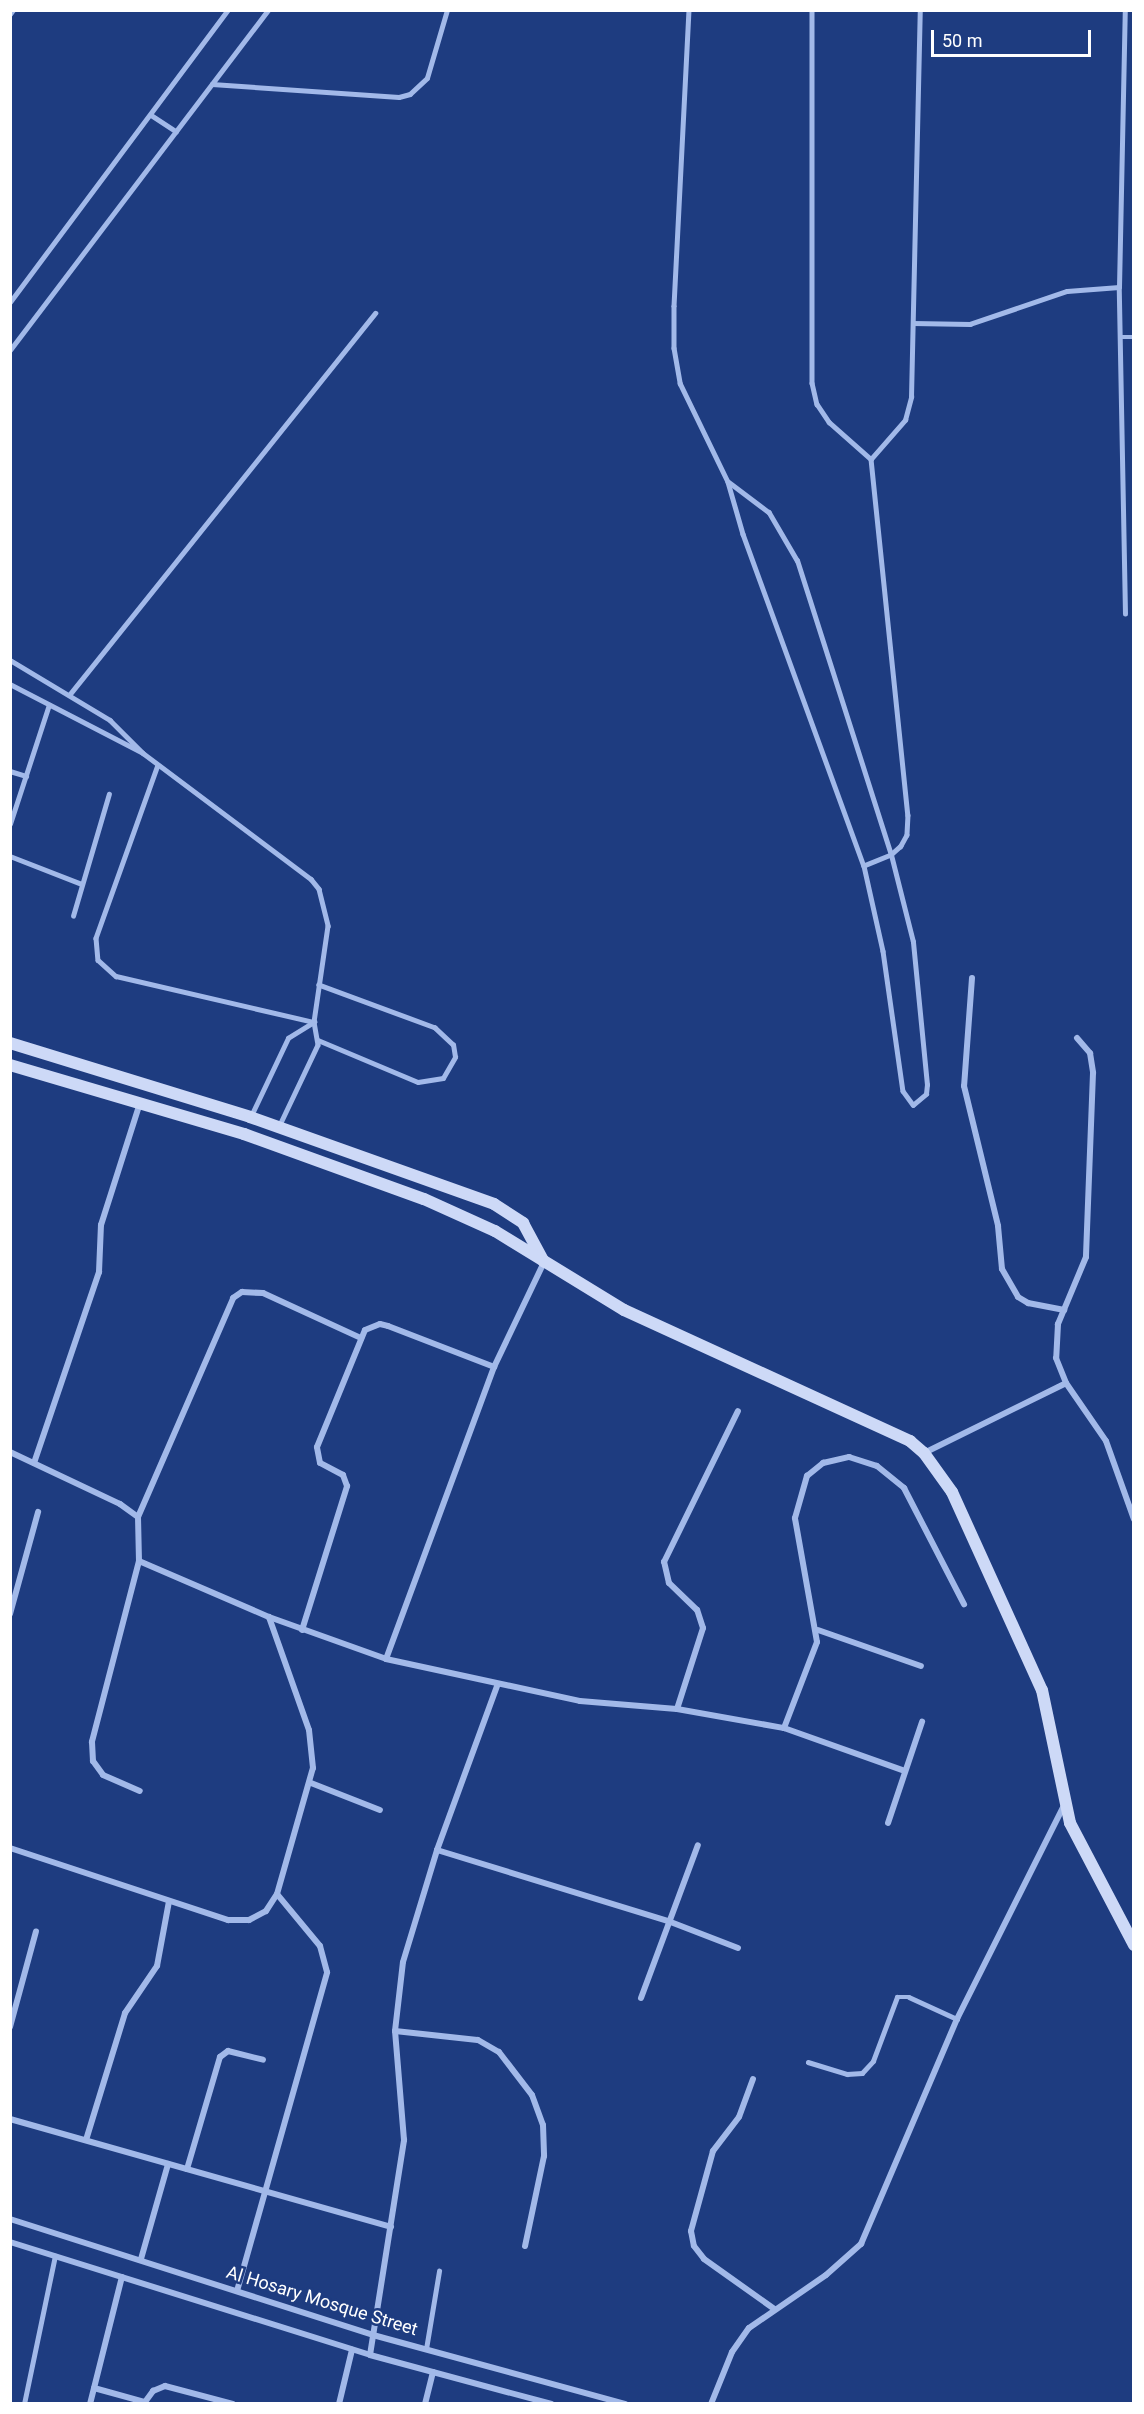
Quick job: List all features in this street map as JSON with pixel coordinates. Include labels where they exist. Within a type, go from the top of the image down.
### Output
[{"type":"street","points":[[972,978],[964,1086],[998,1226],[1002,1269],[1018,1297],[1028,1303],[1064,1310]]},
{"type":"street","points":[[1077,1038],[1090,1053],[1093,1073],[1087,1240],[1082,1275],[1064,1310],[1055,1338],[1056,1358],[1066,1383],[1106,1441],[1134,1519]]},
{"type":"street","points":[[10,1043],[250,1118],[494,1204],[522,1223],[544,1262]]},
{"type":"street","points":[[10,1065],[244,1134],[424,1199],[495,1232],[624,1310],[892,1431],[924,1453],[952,1492],[1042,1690],[1052,1720],[1064,1805],[1078,1843],[1134,1946]]},
{"type":"street","points":[[34,1463],[99,1272],[101,1225],[140,1103]]},
{"type":"street","points":[[244,1134],[250,1118]]},
{"type":"street","points":[[386,1659],[494,1367],[544,1262]]},
{"type":"street","points":[[140,1791],[104,1775],[93,1761],[92,1742],[139,1561],[138,1517],[233,1299],[253,1290],[361,1338]]},
{"type":"street","points":[[302,1630],[347,1486],[343,1475],[320,1462],[316,1447],[365,1330],[380,1324],[494,1367]]},
{"type":"street","points":[[924,1453],[1066,1383]]},
{"type":"street","points":[[677,1709],[703,1628],[697,1610],[669,1583],[664,1562],[738,1411]]},
{"type":"street","points":[[10,1452],[120,1504],[138,1517]]},
{"type":"street","points":[[784,1728],[814,1653],[818,1630],[797,1539],[798,1495],[807,1476],[823,1463],[849,1457],[877,1466],[904,1488],[964,1604]]},
{"type":"street","points":[[10,1614],[38,1512]]},
{"type":"street","points":[[139,1561],[269,1617],[386,1659],[497,1686],[611,1706],[677,1709],[784,1728],[905,1771]]},
{"type":"street","points":[[10,1848],[228,1920],[249,1920],[266,1911],[277,1894],[311,1783],[309,1730],[269,1617]]},
{"type":"street","points":[[818,1630],[921,1666]]},
{"type":"street","points":[[370,2355],[404,2140],[395,2031],[405,1952],[437,1850],[497,1686]]},
{"type":"street","points":[[888,1822],[922,1722]]},
{"type":"street","points":[[311,1783],[380,1810]]},
{"type":"street","points":[[711,2403],[739,2341],[773,2308],[826,2275],[861,2244],[957,2019],[1064,1805]]},
{"type":"street","points":[[641,1998],[698,1845]]},
{"type":"street","points":[[437,1850],[668,1921],[738,1948]]},
{"type":"street","points":[[237,2291],[327,1972],[320,1946],[277,1894]]},
{"type":"street","points":[[86,2140],[124,2013],[157,1966],[169,1901]]},
{"type":"street","points":[[10,2027],[36,1930]]},
{"type":"street","points":[[395,2031],[478,2040],[499,2052],[532,2095],[543,2125],[544,2156],[525,2246]]},
{"type":"street","points":[[187,2169],[220,2056],[228,2051],[263,2060]]},
{"type":"street","points":[[753,2079],[739,2117],[713,2151],[691,2230],[694,2246],[704,2259],[773,2308]]},
{"type":"street","points":[[10,2119],[391,2227]]},
{"type":"street","points":[[141,2259],[168,2164]]},
{"type":"street","name":"Al Hosary Mosque Street","points":[[10,2220],[141,2259],[373,2335],[626,2403]]},
{"type":"street","name":"Al Hosary Mosque Street","points":[[10,2241],[352,2350],[551,2403]]},
{"type":"street","points":[[90,2403],[122,2277]]},
{"type":"street","points":[[339,2403],[352,2350]]},
{"type":"street","points":[[424,2403],[433,2372]]},
{"type":"street","points":[[94,2388],[145,2402],[153,2391],[165,2386],[232,2403]]},
{"type":"lane","points":[[10,302],[228,10]]},
{"type":"lane","points":[[10,350],[268,10]]},
{"type":"lane","points":[[212,84],[399,97],[410,94],[427,78],[447,10]]},
{"type":"lane","points":[[689,10],[674,348],[680,383],[728,482],[743,534],[864,866],[883,951],[903,1091],[913,1105],[926,1094],[926,1073],[913,942],[891,855],[797,561],[769,513],[728,482]]},
{"type":"lane","points":[[812,10],[812,383],[817,404],[829,422],[871,459],[909,815],[907,835],[891,855],[864,866]]},
{"type":"lane","points":[[871,459],[905,420],[911,397],[920,10]]},
{"type":"lane","points":[[1125,10],[1119,287],[1125,614]]},
{"type":"lane","points":[[151,115],[176,131]]},
{"type":"lane","points":[[913,323],[970,324],[1067,291],[1119,287]]},
{"type":"lane","points":[[70,694],[375,313]]},
{"type":"lane","points":[[1121,337],[1134,338]]},
{"type":"lane","points":[[10,660],[70,694],[119,727],[143,753],[311,879],[319,889],[328,926],[314,1022],[318,1040],[278,1128]]},
{"type":"lane","points":[[10,684],[143,753]]},
{"type":"lane","points":[[10,824],[49,705]]},
{"type":"lane","points":[[158,765],[96,938],[98,960],[116,976],[314,1022]]},
{"type":"lane","points":[[10,771],[26,776]]},
{"type":"lane","points":[[73,916],[109,794]]},
{"type":"lane","points":[[10,856],[82,884]]},
{"type":"lane","points":[[318,1040],[418,1082],[443,1078],[455,1057],[453,1045],[435,1028],[319,985]]},
{"type":"lane","points":[[250,1118],[288,1038],[314,1022]]},
{"type":"lane","points":[[808,2062],[847,2074],[862,2073],[873,2061],[891,2007],[897,1997],[909,1997],[957,2019]]},
{"type":"lane","points":[[24,2403],[55,2256]]},
{"type":"lane","points":[[426,2349],[439,2271]]}]
